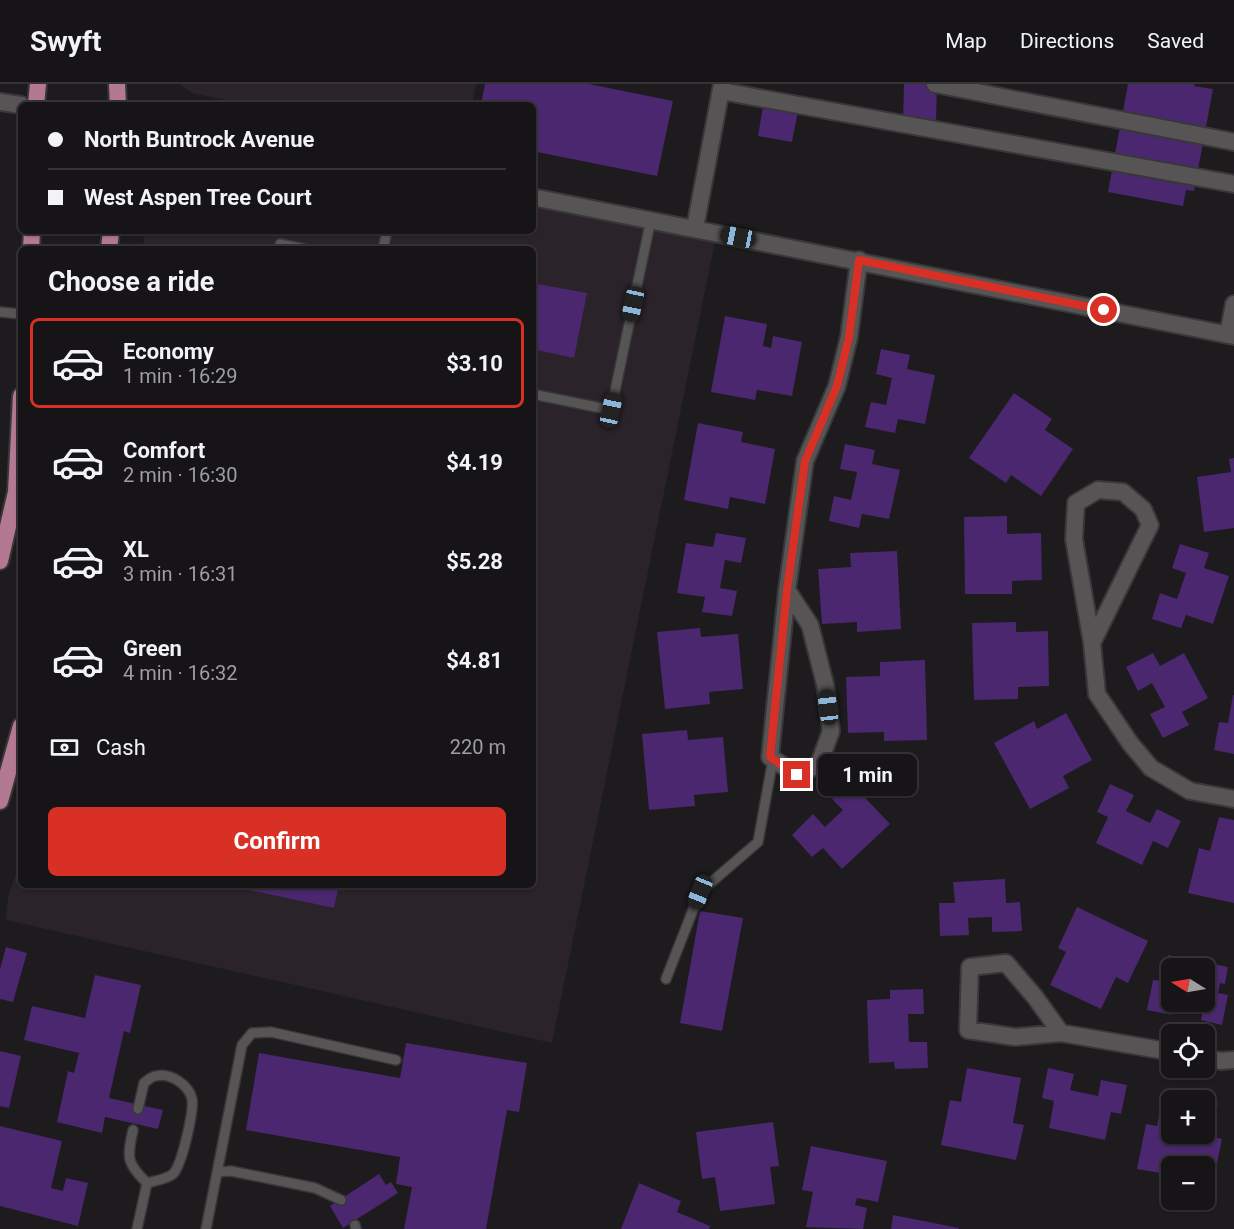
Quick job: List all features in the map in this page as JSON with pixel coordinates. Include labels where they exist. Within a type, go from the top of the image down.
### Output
[{"type":"main road","points":[[36,102],[38,84]]},
{"type":"main road","points":[[117,84],[118,102]]},
{"type":"main road","points":[[0,561],[16,492],[18,454]]},
{"type":"main road","points":[[1,790],[18,736]]},
{"type":"street","points":[[935,84],[1234,142]]},
{"type":"street","points":[[695,228],[721,88],[1234,184]]},
{"type":"street","points":[[0,102],[18,105]]},
{"type":"street","points":[[536,198],[1231,335],[1234,304]]},
{"type":"street","points":[[787,590],[810,625],[825,684],[831,731],[819,764],[797,775],[770,757],[787,590],[805,461],[837,386],[849,337],[859,260]]},
{"type":"street","points":[[1092,643],[1149,525],[1143,509],[1123,492],[1098,490],[1076,503],[1074,539],[1092,643],[1096,693],[1130,743],[1151,768],[1190,790],[1234,799]]},
{"type":"street","points":[[1061,1033],[1006,963],[970,967],[968,1030],[1015,1037],[1061,1033],[1161,1050]]},
{"type":"street","points":[[1215,1060],[1234,1060]]},
{"type":"lane","points":[[536,395],[611,410],[651,219]]},
{"type":"lane","points":[[0,312],[18,314]]},
{"type":"lane","points":[[666,979],[700,892],[758,842],[773,759]]},
{"type":"lane","points":[[206,1229],[219,1172],[242,1045],[252,1033],[271,1032],[396,1060]]},
{"type":"lane","points":[[138,1109],[144,1083],[156,1075],[171,1077],[186,1087],[192,1100],[184,1152],[179,1167],[171,1176],[147,1183]]},
{"type":"lane","points":[[133,1130],[128,1152],[133,1170],[147,1183]]},
{"type":"lane","points":[[219,1172],[231,1171],[315,1188],[341,1200]]},
{"type":"lane","points":[[137,1229],[147,1183]]},
{"type":"shaded area","points":[[179,84],[476,84],[473,102],[236,102],[192,93]]},
{"type":"shaded area","points":[[536,198],[717,232],[552,1043],[6,920],[8,897],[18,868],[18,888],[536,888],[536,246],[143,246],[145,234],[536,234]]},
{"type":"building","points":[[485,84],[589,84],[673,101],[657,176],[536,152],[536,102],[482,102]]},
{"type":"building","points":[[904,84],[937,84],[936,122],[903,121]]},
{"type":"building","points":[[1128,84],[1195,84],[1194,86],[1213,89],[1194,191],[1186,190],[1183,206],[1108,192]]},
{"type":"building","points":[[765,94],[800,100],[792,142],[758,136]]},
{"type":"building","points":[[536,284],[587,293],[574,358],[536,350]]},
{"type":"building","points":[[725,316],[767,324],[763,346],[771,348],[773,336],[802,342],[792,396],[757,390],[755,400],[711,392]]},
{"type":"building","points":[[881,349],[910,355],[907,369],[935,375],[925,424],[898,419],[895,433],[865,427],[871,402],[886,405],[892,378],[876,374]]},
{"type":"building","points":[[1014,393],[1052,419],[1045,430],[1073,449],[1041,496],[1011,475],[1006,483],[969,458]]},
{"type":"building","points":[[698,423],[743,432],[741,442],[775,449],[765,504],[730,497],[728,509],[684,500]]},
{"type":"building","points":[[845,444],[875,450],[872,464],[900,470],[889,519],[862,514],[859,528],[829,521],[834,496],[851,500],[857,472],[840,469]]},
{"type":"building","points":[[1234,458],[1234,528],[1204,532],[1197,477],[1231,472],[1229,459]]},
{"type":"building","points":[[1007,516],[1007,534],[1041,533],[1042,580],[1012,581],[1012,594],[965,594],[964,517]]},
{"type":"building","points":[[716,533],[746,538],[741,563],[725,560],[720,588],[737,591],[732,616],[702,612],[705,597],[677,593],[686,543],[713,547]]},
{"type":"building","points":[[1180,544],[1209,553],[1204,568],[1229,576],[1213,624],[1186,615],[1181,628],[1152,619],[1160,593],[1177,599],[1186,573],[1172,568]]},
{"type":"building","points":[[897,551],[901,629],[857,632],[857,622],[822,624],[818,569],[851,567],[850,553]]},
{"type":"building","points":[[1016,622],[1016,632],[1048,631],[1049,686],[1018,687],[1018,699],[974,700],[972,623]]},
{"type":"building","points":[[700,628],[701,637],[738,634],[743,689],[709,692],[710,704],[665,709],[657,632]]},
{"type":"building","points":[[1153,653],[1160,666],[1184,653],[1208,698],[1182,712],[1189,725],[1163,738],[1150,714],[1165,707],[1152,683],[1138,691],[1126,667]]},
{"type":"building","points":[[925,660],[927,740],[884,741],[884,732],[848,733],[846,677],[880,676],[880,662]]},
{"type":"building","points":[[1233,695],[1234,754],[1214,750],[1219,722],[1228,723]]},
{"type":"building","points":[[1066,713],[1092,760],[1063,776],[1069,788],[1030,809],[994,743],[1034,721],[1037,729]]},
{"type":"building","points":[[687,730],[688,740],[723,737],[728,792],[694,795],[695,806],[649,810],[642,734]]},
{"type":"building","points":[[850,782],[890,824],[842,869],[823,848],[812,857],[792,835],[813,814],[825,827],[843,810],[832,799]]},
{"type":"building","points":[[1110,784],[1134,795],[1126,811],[1150,823],[1157,809],[1181,821],[1168,848],[1153,841],[1142,865],[1096,843],[1108,817],[1097,812]]},
{"type":"building","points":[[1219,817],[1234,820],[1234,903],[1188,893],[1199,848],[1210,851]]},
{"type":"building","points":[[1005,879],[1006,903],[1020,902],[1022,931],[992,932],[992,917],[968,918],[969,935],[940,936],[939,903],[955,903],[953,882]]},
{"type":"building","points":[[240,888],[338,888],[334,908]]},
{"type":"building","points":[[1077,907],[1148,941],[1128,983],[1116,977],[1101,1009],[1050,985],[1066,952],[1058,948]]},
{"type":"building","points":[[700,911],[743,918],[722,1031],[680,1023]]},
{"type":"building","points":[[6,947],[27,953],[13,1002],[0,999],[0,969]]},
{"type":"building","points":[[1168,955],[1183,958],[1167,958]]},
{"type":"building","points":[[1215,964],[1228,967],[1225,984],[1220,983],[1218,993],[1228,995],[1222,1025],[1201,1020],[1202,1012],[1215,1012]]},
{"type":"building","points":[[95,975],[141,985],[130,1033],[124,1031],[109,1098],[163,1110],[158,1129],[105,1117],[102,1133],[57,1122],[68,1071],[74,1073],[79,1053],[24,1040],[32,1006],[85,1018]]},
{"type":"building","points":[[1153,980],[1161,981],[1161,1012],[1173,1012],[1172,1015],[1147,1010]]},
{"type":"building","points":[[923,989],[924,1014],[908,1014],[909,1042],[927,1042],[928,1068],[895,1069],[894,1062],[869,1063],[867,1000],[890,999],[890,990]]},
{"type":"building","points":[[406,1043],[527,1063],[519,1112],[507,1110],[486,1229],[404,1229],[412,1187],[396,1184],[400,1157],[246,1130],[259,1053],[400,1078]]},
{"type":"building","points":[[0,1051],[21,1056],[9,1108],[0,1106]]},
{"type":"building","points":[[967,1068],[1021,1078],[1013,1123],[1024,1125],[1016,1160],[941,1145],[950,1100],[961,1102]]},
{"type":"building","points":[[1048,1068],[1074,1074],[1070,1090],[1098,1096],[1101,1080],[1127,1085],[1121,1114],[1111,1112],[1105,1140],[1049,1128],[1054,1101],[1042,1098]]},
{"type":"building","points":[[1161,1103],[1161,1144],[1215,1144],[1215,1137],[1222,1139],[1215,1173],[1215,1156],[1161,1156],[1161,1173],[1137,1169],[1146,1124],[1157,1126]]},
{"type":"building","points":[[773,1122],[779,1166],[770,1167],[775,1204],[720,1211],[715,1177],[702,1179],[696,1132]]},
{"type":"building","points":[[0,1126],[62,1141],[51,1188],[63,1191],[66,1178],[88,1183],[78,1226],[0,1206]]},
{"type":"building","points":[[811,1146],[887,1161],[878,1202],[857,1198],[855,1205],[867,1208],[863,1229],[806,1227],[813,1192],[802,1190]]},
{"type":"building","points":[[379,1174],[386,1185],[391,1182],[398,1193],[343,1228],[330,1206]]},
{"type":"building","points":[[639,1183],[681,1201],[677,1212],[710,1226],[709,1229],[621,1229]]},
{"type":"building","points":[[893,1215],[959,1228],[959,1229],[891,1229]]},
{"type":"route","points":[[797,775],[770,757],[787,590],[805,461],[837,386],[849,337],[859,260],[1104,310]]}]
